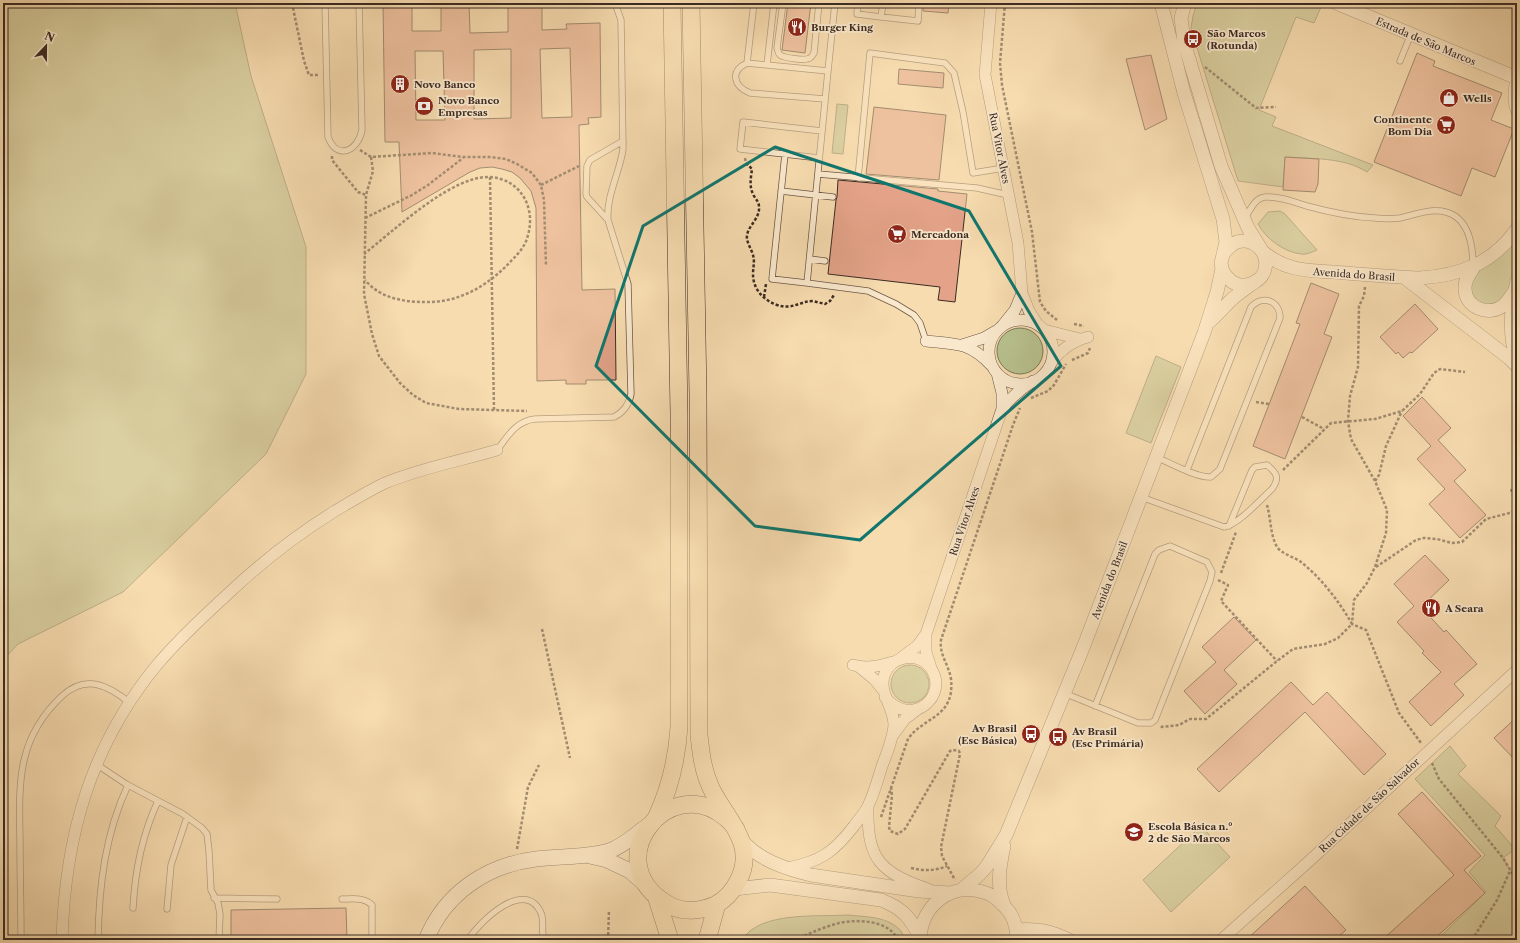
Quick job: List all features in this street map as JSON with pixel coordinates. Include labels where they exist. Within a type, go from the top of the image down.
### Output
[{"type":"main road","points":[[645,884],[639,869],[638,853],[642,838],[663,804],[672,773],[678,742],[679,727],[679,414],[672,3]]},
{"type":"main road","points":[[657,899],[671,907],[686,910],[702,910],[717,904],[734,889],[744,864],[744,850],[738,833],[711,789],[704,771],[699,735],[698,394],[691,3]]},
{"type":"main road","points":[[426,940],[439,915],[452,899],[466,886],[494,870],[518,862],[536,859],[587,856],[610,851],[620,846],[653,820],[670,809],[684,805],[699,805],[714,810],[726,818],[738,833]]},
{"type":"main road","points":[[587,856],[607,860],[630,870],[645,884],[657,899],[670,940]]},
{"type":"main road","points":[[707,940],[717,904]]},
{"type":"street","name":"Rua Vitor Alves","points":[[991,3],[985,75],[1018,243],[1022,293],[1032,318],[1041,327],[1052,343],[1052,358],[1050,365],[1040,377],[1013,396],[1002,409]]},
{"type":"street","points":[[1161,3],[1184,94],[1223,219],[1226,242],[1221,263],[1222,269],[1225,275],[1232,282],[1240,285],[1248,285],[1253,283]]},
{"type":"street","name":"Avenida do Brasil","points":[[1185,3],[1181,18],[1184,42],[1221,166],[1244,220],[1262,250],[1280,264],[1301,270],[1405,277],[1509,358],[1517,366]]},
{"type":"street","name":"Estrada de São Marcos","points":[[1339,4],[1517,78]]},
{"type":"street","points":[[1517,78],[1513,94],[1517,112]]},
{"type":"street","points":[[1405,277],[1432,278],[1474,267],[1508,242],[1517,229]]},
{"type":"street","points":[[1208,323],[1232,299],[1262,276],[1265,269],[1265,257],[1262,250],[1254,243],[1245,241],[1238,242],[1230,245],[1223,254]]},
{"type":"street","points":[[1474,267],[1467,278],[1465,287],[1466,296],[1474,307],[1481,310],[1491,311],[1498,308],[1504,304],[1516,286]]},
{"type":"street","name":"Avenida do Brasil","points":[[921,938],[922,923],[928,911],[938,900],[949,892],[980,874],[987,866],[1006,835],[1064,694],[1208,323],[1222,269]]},
{"type":"street","points":[[1516,286],[1512,344],[1517,359]]},
{"type":"street","name":"Rua Vitor Alves","points":[[893,736],[893,716],[884,693],[882,682],[884,674],[888,667],[917,646],[926,634],[1002,409],[1002,393],[989,353],[992,338],[1015,310],[1022,293]]},
{"type":"street","points":[[962,345],[984,338],[1016,320],[1023,320],[1041,327],[1084,338],[1069,345],[1058,354],[1050,365]]},
{"type":"street","points":[[926,341],[962,345],[982,356],[995,370],[1010,382],[1018,383],[1033,381]]},
{"type":"street","points":[[62,940],[65,897],[81,806],[96,764],[108,738],[155,667],[188,632],[259,566],[311,526],[362,495],[386,483],[447,463],[498,450]]},
{"type":"street","name":"Rua Vitor Alves","points":[[787,868],[812,862],[827,854],[843,839],[868,807],[893,736],[905,720],[922,708],[934,692],[936,686],[926,652],[926,634]]},
{"type":"street","points":[[922,708],[908,710],[895,707],[874,679],[855,666],[876,667],[906,657],[919,659],[933,672]]},
{"type":"street","name":"Rua Cidade de São Salvador","points":[[1221,940],[1517,670]]},
{"type":"street","name":"Rua Vitor Alves","points":[[868,807],[869,837],[872,848],[882,864],[893,874],[906,881],[949,892]]},
{"type":"street","points":[[738,833],[752,851],[762,857],[787,868],[811,875],[919,891],[949,892],[973,890],[984,892],[995,898],[1004,906]]},
{"type":"street","name":"Avenida do Brasil","points":[[1006,835],[1000,863],[1000,886],[1004,906],[1010,913],[1016,935],[1040,929],[1069,940]]},
{"type":"street","points":[[734,889],[770,885],[881,900],[895,905],[904,913],[913,923],[921,938]]},
{"type":"lane","points":[[325,3],[328,137],[330,144],[341,150],[355,147],[361,137],[362,130],[359,3]]},
{"type":"lane","points":[[498,450],[519,424],[531,420],[614,417],[622,413],[630,400],[628,284],[608,220],[608,205],[620,166],[623,141],[621,20],[615,3]]},
{"type":"lane","points":[[748,63],[754,3]]},
{"type":"lane","points":[[767,65],[774,3]]},
{"type":"lane","points":[[783,3],[777,48],[778,52],[780,55],[787,58],[807,59],[814,53],[819,3]]},
{"type":"lane","points":[[807,283],[834,3]]},
{"type":"lane","points":[[858,3],[857,14],[918,21],[919,3]]},
{"type":"lane","points":[[881,17],[883,3]]},
{"type":"lane","points":[[1400,61],[1412,34]]},
{"type":"lane","points":[[858,178],[870,53],[945,62],[954,73],[963,112],[973,173],[1004,168]]},
{"type":"lane","points":[[825,99],[750,93],[744,91],[737,84],[736,73],[738,68],[748,63],[828,71]]},
{"type":"lane","points":[[819,158],[740,149],[743,122],[822,131]]},
{"type":"lane","points":[[608,220],[590,201],[586,194],[587,166],[590,160],[623,141]]},
{"type":"lane","points":[[785,154],[772,279],[868,291],[896,304],[914,315],[920,323],[926,341]]},
{"type":"lane","points":[[818,174],[977,188],[1009,195]]},
{"type":"lane","points":[[781,191],[833,197]]},
{"type":"lane","points":[[1244,220],[1253,204],[1258,199],[1265,197],[1280,198],[1347,215],[1375,218],[1398,218],[1437,210],[1455,216],[1462,222],[1473,248],[1474,267]]},
{"type":"lane","points":[[810,259],[825,260]]},
{"type":"lane","points":[[1156,457],[1187,470],[1205,477],[1211,477],[1220,469],[1280,318],[1280,311],[1272,302],[1268,300],[1261,300],[1251,307],[1187,470]]},
{"type":"lane","points":[[1141,496],[1224,527],[1229,526],[1242,517],[1277,483],[1276,476],[1266,465],[1255,467],[1252,470],[1229,526]]},
{"type":"lane","points":[[1064,694],[1138,723],[1151,723],[1155,720],[1211,578],[1212,572],[1207,562],[1170,546],[1159,550],[1152,559],[1095,706]]},
{"type":"lane","points":[[21,940],[20,786],[22,766],[33,735],[43,718],[55,703],[65,694],[80,685],[96,684],[104,686],[111,689],[130,703]]},
{"type":"lane","points":[[96,764],[128,785],[187,817],[202,828],[207,834],[211,890],[218,903],[220,914],[219,940]]},
{"type":"lane","points":[[98,940],[100,894],[104,864],[115,818],[128,785]]},
{"type":"lane","points":[[133,908],[134,883],[141,848],[158,801]]},
{"type":"lane","points":[[166,909],[171,866],[187,817]]},
{"type":"lane","points":[[214,898],[277,899]]},
{"type":"lane","points":[[342,899],[368,900],[372,905],[372,940]]},
{"type":"lane","points":[[468,940],[474,930],[494,911],[505,905],[524,900],[537,907],[541,914],[542,935]]},
{"type":"path","points":[[292,3],[304,61],[309,75],[327,75]]},
{"type":"path","points":[[1202,65],[1256,108],[1276,107]]},
{"type":"path","points":[[330,144],[332,160],[358,192],[366,195]]},
{"type":"path","points":[[355,147],[371,157],[432,153],[464,157],[490,157],[506,159],[532,173],[541,185],[544,200],[546,266]]},
{"type":"path","points":[[371,157],[374,171],[366,195],[364,294],[366,308],[380,356],[400,384],[426,402],[459,409],[531,411],[531,420]]},
{"type":"path","points":[[365,218],[412,195],[428,185],[464,157]]},
{"type":"path","points":[[541,185],[590,160]]},
{"type":"path","points":[[364,254],[406,220],[458,185],[472,179],[490,177],[502,178],[511,183],[521,193],[528,205],[530,214],[528,236],[523,247],[501,273],[473,292],[455,298],[435,302],[414,302],[395,299],[379,293],[371,288],[365,280]]},
{"type":"path","points":[[490,177],[494,410]]},
{"type":"path","points":[[1155,720],[1162,728],[1179,725],[1190,719],[1206,720],[1277,660],[1293,649],[1325,644],[1338,638],[1352,624],[1354,600],[1367,583],[1375,567],[1386,533],[1387,510],[1375,481],[1351,439],[1348,421],[1350,396],[1358,367],[1359,306],[1364,296],[1365,274]]},
{"type":"path","points":[[1375,481],[1379,475],[1386,446],[1402,411],[1420,394],[1434,373],[1440,369],[1465,372]]},
{"type":"path","points":[[1247,400],[1269,404]]},
{"type":"path","points":[[1276,476],[1331,423],[1375,419],[1402,411]]},
{"type":"path","points":[[1302,416],[1324,429]]},
{"type":"path","points":[[1511,490],[1517,506]]},
{"type":"path","points":[[1268,509],[1273,538],[1278,549],[1301,562],[1324,585],[1342,607],[1352,624],[1366,630],[1400,713],[1427,752],[1439,778],[1503,858],[1517,881]]},
{"type":"path","points":[[1375,567],[1416,540],[1424,538],[1437,539],[1452,543],[1462,542],[1486,519],[1517,511]]},
{"type":"path","points":[[1218,581],[1242,517]]},
{"type":"path","points":[[1211,578],[1228,585],[1221,601],[1277,660]]},
{"type":"path","points":[[542,629],[570,758]]},
{"type":"path","points":[[891,787],[892,795],[889,827],[890,832],[898,834],[905,829],[950,751],[959,751],[960,754],[941,847],[949,892]]},
{"type":"path","points":[[518,862],[516,852],[528,787],[539,764]]},
{"type":"path","points":[[1472,940],[1496,900],[1510,871]]},
{"type":"path","points":[[608,940],[609,910]]},
{"type":"path","points":[[795,940],[822,928],[841,923],[861,922],[879,924],[889,928],[898,940]]},
{"type":"highlighted area","points":[[775,147],[969,211],[1061,366],[860,540],[755,526],[596,366],[643,226]]},
{"type":"green space","points":[[3,3],[235,3],[251,76],[306,247],[306,374],[266,454],[123,592],[18,644],[3,660]]},
{"type":"green space","points":[[1197,3],[1312,3],[1321,7],[1314,23],[1296,17],[1259,110],[1276,117],[1272,126],[1373,165],[1367,172],[1358,167],[1338,161],[1285,157],[1283,187],[1238,181],[1191,28]]},
{"type":"green space","points":[[837,104],[848,105],[843,154],[832,153]]},
{"type":"green space","points":[[1280,211],[1285,214],[1317,250],[1307,254],[1301,254],[1288,251],[1276,244],[1261,230],[1258,224],[1268,212]]},
{"type":"green space","points":[[1517,232],[1517,271],[1512,287],[1493,308],[1472,300],[1471,281],[1478,271]]},
{"type":"green space","points":[[1015,328],[1025,328],[1037,334],[1042,342],[1042,360],[1037,368],[1029,373],[1015,374],[1007,371],[1000,364],[997,356],[997,346],[1000,338],[1007,331]]},
{"type":"green space","points":[[1156,356],[1181,367],[1151,443],[1126,433]]},
{"type":"green space","points":[[906,665],[914,665],[921,668],[926,673],[929,684],[926,695],[921,700],[914,703],[906,703],[899,700],[894,695],[891,688],[891,680],[894,673],[899,668]]},
{"type":"green space","points":[[1450,746],[1466,766],[1458,774],[1501,816],[1495,826],[1515,849],[1503,858],[1517,879],[1517,936],[1513,940],[1437,940],[1486,892],[1469,872],[1485,855],[1415,779]]},
{"type":"green space","points":[[1201,826],[1230,857],[1171,912],[1143,880]]},
{"type":"green space","points":[[848,915],[881,919],[888,922],[902,932],[905,940],[742,940],[750,931],[762,924],[775,920],[790,917]]},
{"type":"building","points":[[383,3],[412,3],[412,31],[441,31],[441,3],[469,3],[470,33],[508,32],[508,3],[542,3],[542,30],[567,29],[566,24],[600,23],[601,117],[588,118],[589,124],[579,125],[582,290],[615,289],[616,380],[586,380],[586,384],[566,384],[566,380],[537,381],[536,208],[531,191],[520,178],[512,172],[502,169],[492,167],[480,168],[470,172],[402,212],[399,142],[385,142]],"holes":[[[570,48],[572,117],[542,118],[540,49]],[[511,49],[511,118],[474,119],[474,50]],[[415,51],[443,51],[445,120],[416,120]]]},
{"type":"building","name":"Burger King","points":[[788,3],[811,3],[805,53],[782,50]]},
{"type":"building","points":[[923,3],[949,3],[948,13],[923,11]]},
{"type":"building","name":"Continente Bom Dia","points":[[1417,53],[1435,61],[1433,66],[1502,93],[1491,120],[1514,129],[1495,177],[1472,168],[1461,196],[1374,162]]},
{"type":"building","points":[[1151,55],[1167,119],[1145,130],[1126,59]]},
{"type":"building","points":[[899,69],[944,73],[943,88],[898,84]]},
{"type":"building","points":[[874,107],[946,115],[939,180],[866,174]]},
{"type":"building","points":[[1285,157],[1319,159],[1318,184],[1315,192],[1283,190]]},
{"type":"building","name":"Mercadona","points":[[838,180],[938,189],[938,191],[967,194],[955,302],[938,300],[940,287],[828,274]]},
{"type":"building","points":[[1311,283],[1339,294],[1324,334],[1332,337],[1285,459],[1253,446],[1300,324],[1296,323]]},
{"type":"building","points":[[1415,304],[1438,329],[1412,353],[1410,352],[1403,358],[1398,352],[1396,354],[1380,337]]},
{"type":"building","points":[[1422,397],[1451,428],[1438,440],[1466,470],[1454,481],[1486,515],[1460,538],[1429,504],[1445,489],[1417,459],[1431,446],[1403,416]]},
{"type":"building","points":[[1425,555],[1449,580],[1421,607],[1444,632],[1446,630],[1477,664],[1454,684],[1464,695],[1431,726],[1409,702],[1441,672],[1422,653],[1424,651],[1397,622],[1414,606],[1394,584]]},
{"type":"building","points":[[1234,617],[1256,640],[1224,670],[1237,684],[1205,714],[1184,691],[1216,662],[1202,647]]},
{"type":"building","points":[[1291,682],[1313,705],[1327,692],[1386,754],[1364,775],[1305,712],[1219,792],[1197,769]]},
{"type":"building","points":[[1517,717],[1517,762],[1494,738]]},
{"type":"building","points":[[1422,792],[1481,856],[1464,870],[1485,893],[1433,940],[1382,940],[1454,875],[1398,814]]},
{"type":"building","points":[[1305,886],[1346,930],[1335,940],[1246,940]]},
{"type":"building","points":[[346,908],[347,940],[231,940],[231,910]]},
{"type":"place","name":"Burger King","points":[[797,27]]},
{"type":"place","name":"São Marcos (Rotunda)","points":[[1193,39]]},
{"type":"place","name":"Novo Banco","points":[[400,84]]},
{"type":"place","name":"Wells","points":[[1449,98]]},
{"type":"place","name":"Novo Banco Empresas","points":[[424,106]]},
{"type":"place","name":"Continente Bom Dia","points":[[1446,125]]},
{"type":"place","name":"Mercadona","points":[[897,234]]},
{"type":"place","name":"A Seara","points":[[1431,608]]},
{"type":"place","name":"Av Brasil (Esc Básica)","points":[[1031,734]]},
{"type":"place","name":"Av Brasil (Esc Primária)","points":[[1058,737]]},
{"type":"place","name":"Escola Básica n.º 2 de São Marcos","points":[[1134,832]]}]
